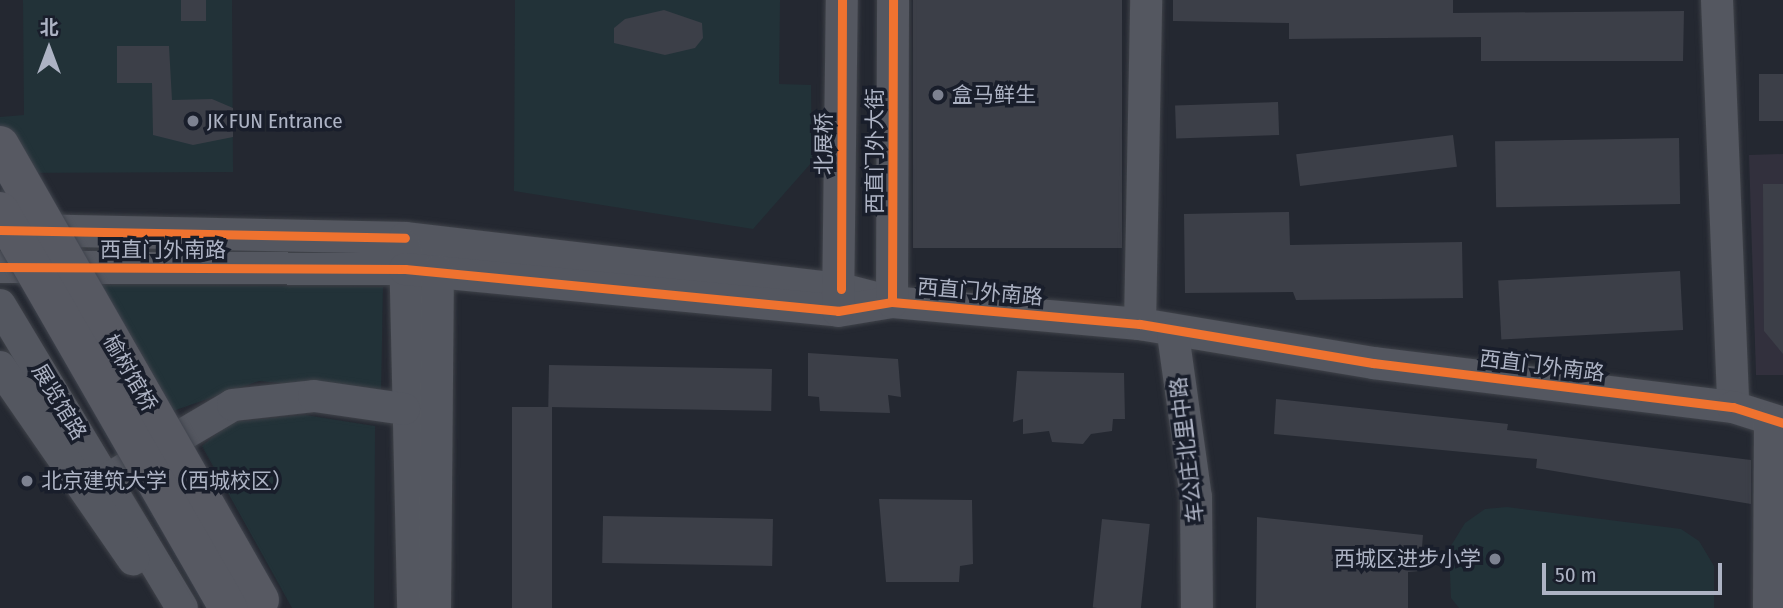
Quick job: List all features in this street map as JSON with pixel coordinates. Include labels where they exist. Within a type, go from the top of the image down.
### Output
[{"type":"main road","name":"榆树馆桥","points":[[0,145],[244,604]]},
{"type":"main road","name":"榆树馆桥","points":[[0,211],[244,604]]},
{"type":"street","name":"北展桥","points":[[840,300],[842,0]]},
{"type":"street","name":"西直门外大街","points":[[892,302],[893,0]]},
{"type":"street","points":[[1140,324],[1146,0]]},
{"type":"street","points":[[1717,0],[1733,407]]},
{"type":"street","name":"西直门外南路","points":[[0,230],[405,253],[840,300]]},
{"type":"street","name":"西直门外南路","points":[[0,267],[405,253],[438,271],[892,302],[1140,324],[1172,334],[1733,407],[1776,422]]},
{"type":"street","points":[[405,253],[404,409],[413,608]]},
{"type":"street","points":[[435,608],[438,271]]},
{"type":"street","name":"展览馆路","points":[[0,305],[182,608]]},
{"type":"street","name":"车公庄北里中路","points":[[1172,334],[1196,498],[1197,608]]},
{"type":"street","points":[[0,367],[122,546],[174,608]]},
{"type":"street","points":[[106,480],[233,405],[314,396],[404,409]]},
{"type":"street","points":[[1769,608],[1776,422]]},
{"type":"shaded area","points":[[23,0],[232,0],[233,172],[0,173],[0,117],[24,115]]},
{"type":"shaded area","points":[[515,0],[780,0],[779,84],[811,85],[812,162],[753,229],[514,191]]},
{"type":"shaded area","points":[[1783,154],[1783,375],[1756,375],[1749,155]]},
{"type":"shaded area","points":[[98,285],[383,287],[381,393],[259,381],[173,411]]},
{"type":"shaded area","points":[[305,415],[375,426],[374,608],[292,608],[202,446],[231,422]]},
{"type":"shaded area","points":[[1507,507],[1681,529],[1699,541],[1714,566],[1714,608],[1459,608],[1451,598],[1449,549],[1465,523],[1485,509]]},
{"type":"building","points":[[181,0],[206,0],[206,21],[181,21]]},
{"type":"building","points":[[913,0],[1122,0],[1122,248],[913,248]]},
{"type":"building","points":[[1173,0],[1453,0],[1453,13],[1684,11],[1683,61],[1481,61],[1481,37],[1289,39],[1289,23],[1173,21]]},
{"type":"building","points":[[664,10],[702,23],[703,38],[695,48],[665,55],[614,43],[614,28],[625,19]]},
{"type":"building","points":[[117,46],[169,46],[172,100],[212,99],[233,108],[233,137],[193,145],[153,135],[152,83],[117,83]]},
{"type":"building","points":[[1759,74],[1783,74],[1783,121],[1759,121]]},
{"type":"building","points":[[1278,102],[1279,135],[1176,139],[1175,106]]},
{"type":"building","points":[[1453,135],[1457,167],[1300,186],[1296,154]]},
{"type":"building","points":[[1679,138],[1680,204],[1496,207],[1495,141]]},
{"type":"building","points":[[1763,184],[1783,184],[1783,354],[1764,331]]},
{"type":"building","points":[[1289,212],[1290,245],[1462,242],[1463,298],[1296,300],[1293,292],[1185,293],[1184,214]]},
{"type":"building","points":[[1680,271],[1683,330],[1501,339],[1498,281]]},
{"type":"building","points":[[808,353],[898,359],[901,397],[888,395],[890,413],[820,411],[819,397],[808,396]]},
{"type":"building","points":[[549,365],[772,369],[771,411],[548,407]]},
{"type":"building","points":[[1017,371],[1124,373],[1125,419],[1113,419],[1112,431],[1091,434],[1083,444],[1052,442],[1049,431],[1023,434],[1023,419],[1013,422]]},
{"type":"building","points":[[1276,399],[1508,424],[1507,430],[1751,460],[1751,504],[1536,468],[1537,459],[1274,434]]},
{"type":"building","points":[[512,407],[552,407],[552,608],[512,608]]},
{"type":"building","points":[[879,499],[972,500],[973,564],[960,566],[959,582],[886,582]]},
{"type":"building","points":[[603,516],[773,519],[772,566],[602,563]]},
{"type":"building","points":[[1257,517],[1423,535],[1420,571],[1408,572],[1408,608],[1256,608]]},
{"type":"building","points":[[1102,519],[1150,524],[1141,608],[1093,608]]},
{"type":"cycle path","points":[[841,289],[842,0]]},
{"type":"cycle path","points":[[892,302],[893,0]]},
{"type":"cycle path","points":[[0,230],[405,238]]},
{"type":"cycle path","points":[[0,267],[405,269],[838,311],[892,302],[1140,324],[1373,363],[1733,407],[1783,423]]},
{"type":"place","name":"盒马鲜生","points":[[938,95]]},
{"type":"place","name":"JK FUN Entrance","points":[[193,121]]},
{"type":"place","name":"北京建筑大学（西城校区）","points":[[27,481]]},
{"type":"place","name":"西城区进步小学","points":[[1495,559]]}]
